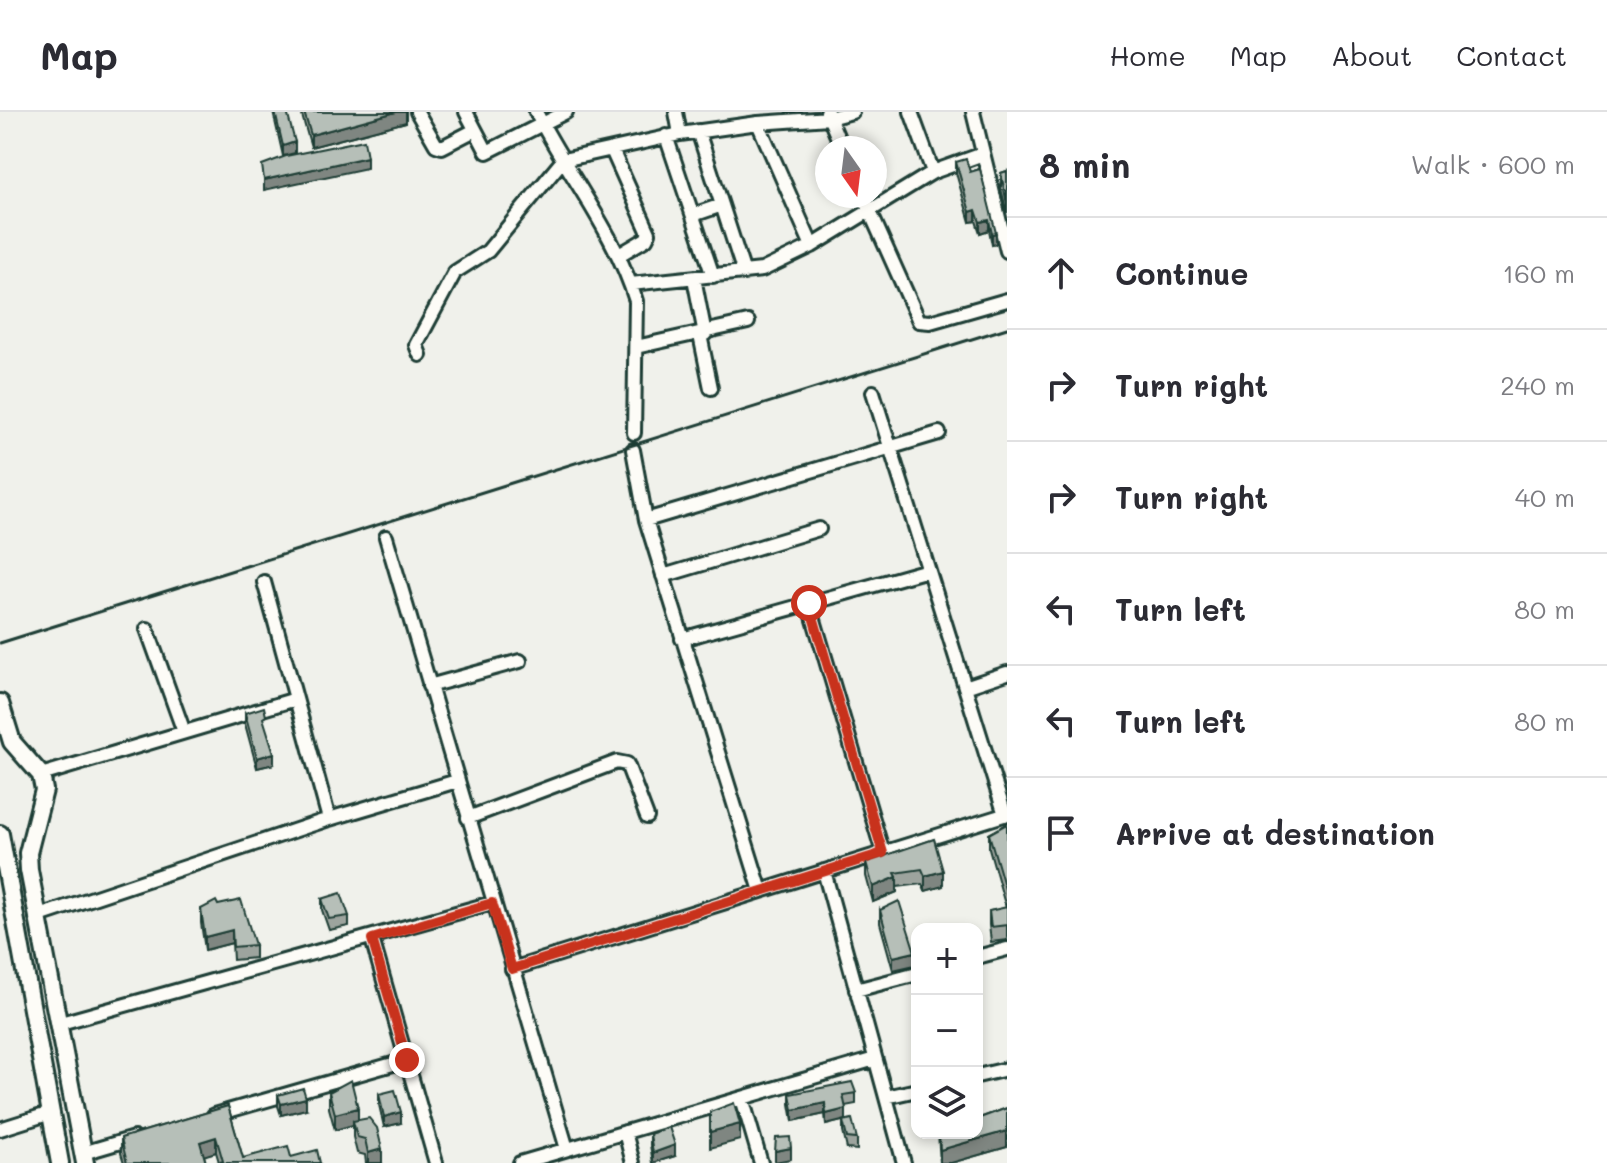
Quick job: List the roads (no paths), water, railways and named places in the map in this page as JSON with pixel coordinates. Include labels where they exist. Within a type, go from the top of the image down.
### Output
[{"type":"main road","points":[[0,703],[12,742],[41,775],[42,806],[28,853],[36,917],[84,1158]]},
{"type":"main road","points":[[0,834],[60,1163]]},
{"type":"street","points":[[417,112],[436,145],[442,147],[475,130]]},
{"type":"street","points":[[466,112],[484,149],[493,152],[566,112]]},
{"type":"street","points":[[536,112],[619,255],[631,284],[636,301],[634,433]]},
{"type":"street","points":[[676,112],[680,134]]},
{"type":"street","points":[[420,355],[416,345],[455,272],[488,251],[563,160],[666,136],[852,112]]},
{"type":"street","points":[[911,112],[933,172]]},
{"type":"street","points":[[973,112],[1007,251]]},
{"type":"street","points":[[828,115],[837,136]]},
{"type":"street","points":[[758,123],[812,246]]},
{"type":"street","points":[[698,131],[744,273]]},
{"type":"street","points":[[666,136],[713,276]]},
{"type":"street","points":[[612,150],[649,233],[646,239],[619,255]]},
{"type":"street","points":[[631,284],[762,270],[812,246],[933,172],[983,154]]},
{"type":"street","points":[[693,215],[722,205]]},
{"type":"street","points":[[868,208],[919,321],[930,322],[1007,300]]},
{"type":"street","points":[[694,278],[711,388]]},
{"type":"street","points":[[636,347],[748,322]]},
{"type":"street","points":[[512,969],[1006,815],[873,392]]},
{"type":"street","points":[[646,520],[939,433]]},
{"type":"street","points":[[633,450],[646,520],[761,891]]},
{"type":"street","points":[[663,576],[819,529]]},
{"type":"street","points":[[386,537],[567,1149]]},
{"type":"street","points":[[682,639],[928,570]]},
{"type":"street","points":[[264,582],[329,819]]},
{"type":"street","points":[[809,603],[883,853]]},
{"type":"street","points":[[147,629],[184,732]]},
{"type":"street","points":[[429,686],[520,661]]},
{"type":"street","points":[[965,687],[1007,673]]},
{"type":"street","points":[[41,775],[296,699]]},
{"type":"street","points":[[468,818],[617,762],[627,764],[647,817]]},
{"type":"street","points":[[36,917],[329,819],[457,781]]},
{"type":"street","points":[[824,871],[904,1163]]},
{"type":"street","points":[[57,1024],[372,939],[492,903]]},
{"type":"street","points":[[372,939],[436,1163]]},
{"type":"street","points":[[983,955],[1007,949]]},
{"type":"street","points":[[856,990],[911,976]]},
{"type":"street","points":[[520,1163],[875,1059]]},
{"type":"street","points":[[201,1119],[407,1060]]},
{"type":"street","points":[[983,1075],[1007,1069]]},
{"type":"street","points":[[886,1097],[911,1091]]},
{"type":"street","points":[[742,1098],[761,1163]]},
{"type":"street","points":[[0,1129],[51,1113]]},
{"type":"street","points":[[625,1132],[633,1163]]},
{"type":"street","points":[[84,1158],[142,1136]]},
{"type":"railway","points":[[0,643],[1007,328]]}]
